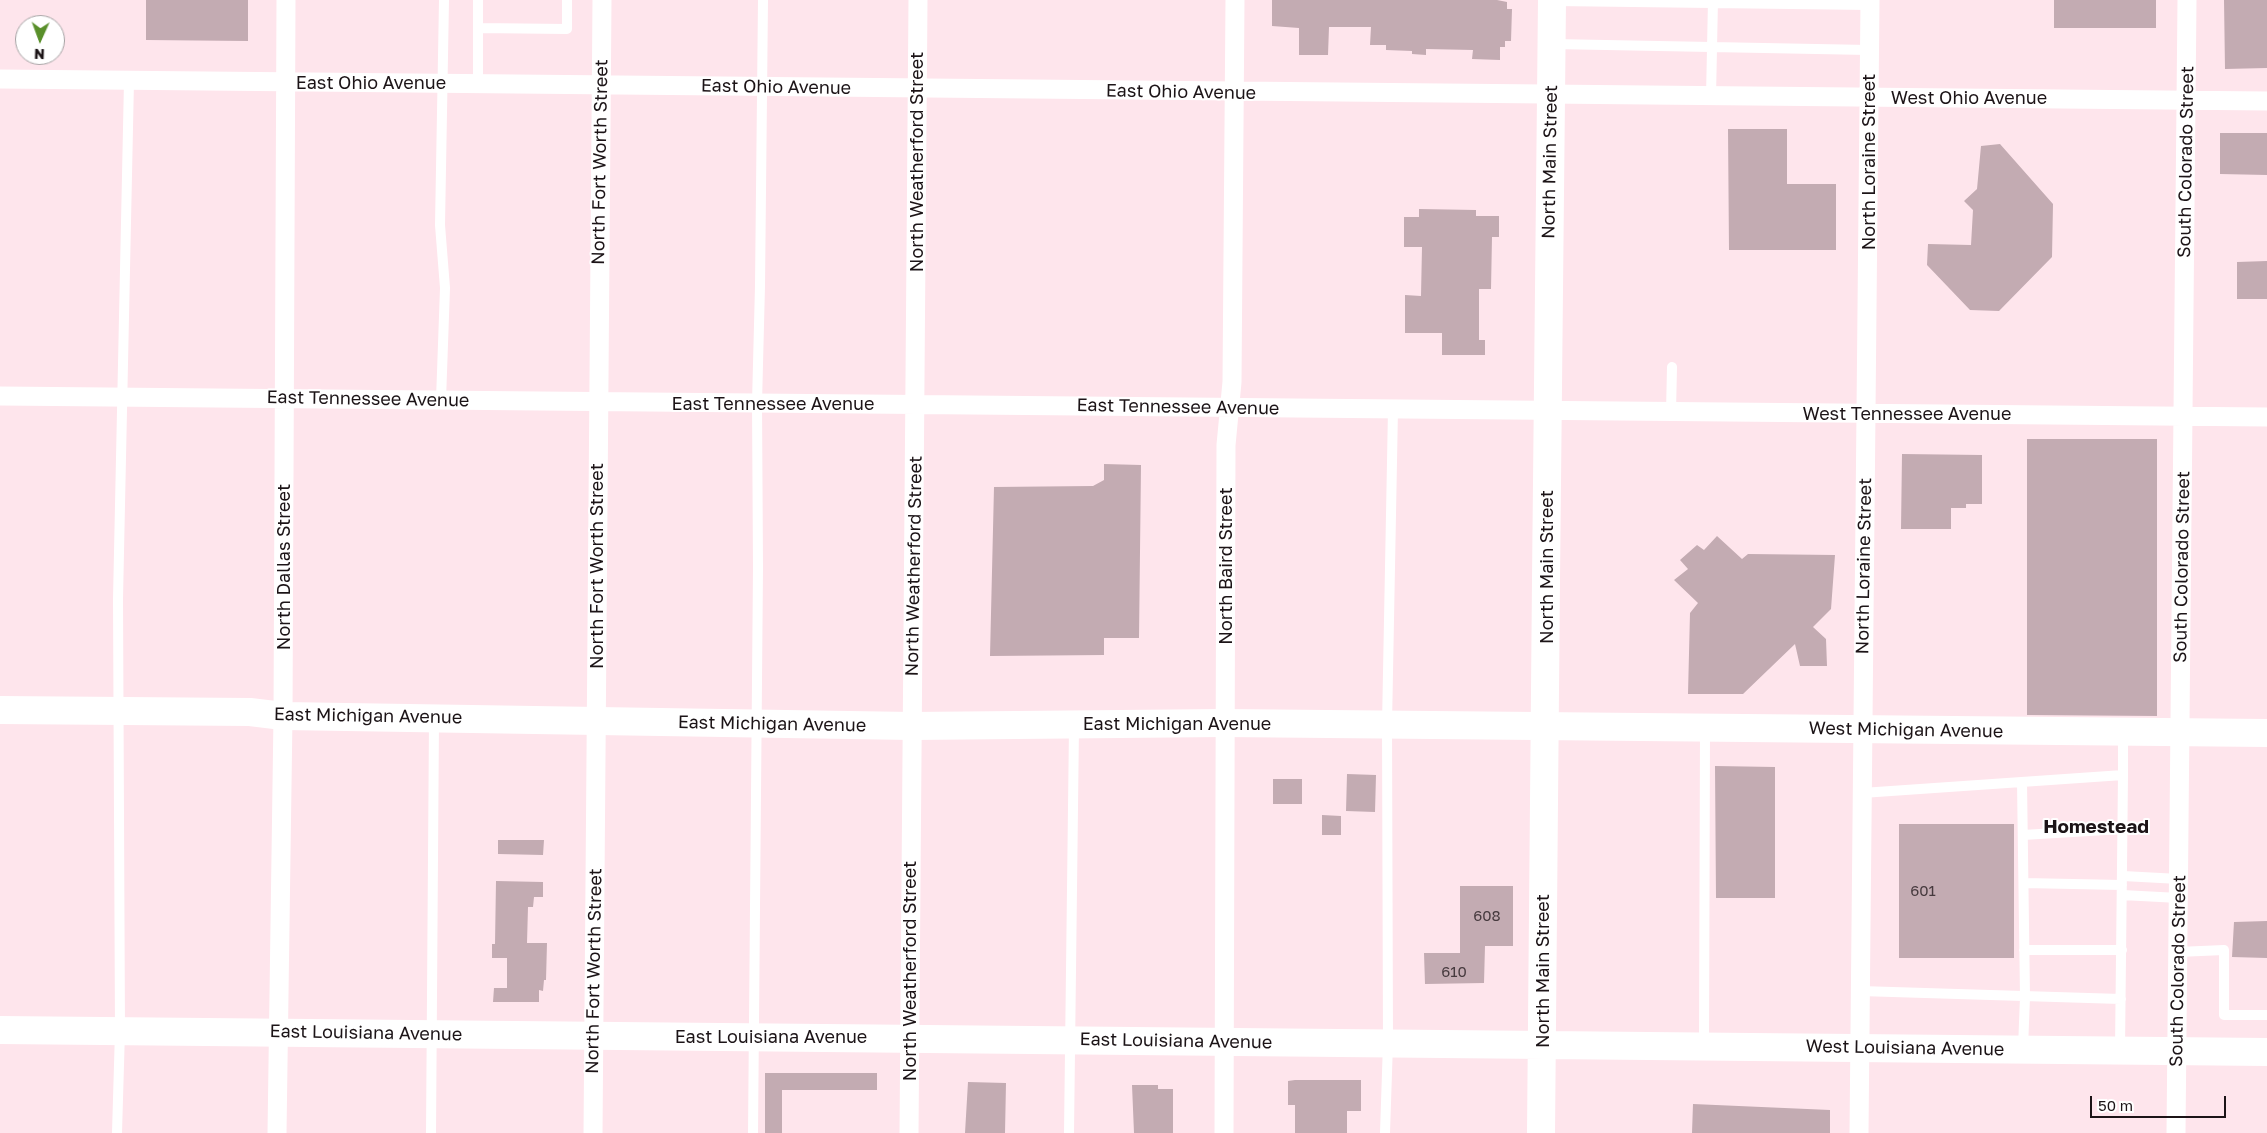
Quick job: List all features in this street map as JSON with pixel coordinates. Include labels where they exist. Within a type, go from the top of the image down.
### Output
[{"type":"street","name":"North Dallas Street","points":[[277,1133],[283,716],[286,0]]},
{"type":"street","name":"North Fort Worth Street","points":[[593,1133],[602,0]]},
{"type":"street","name":"North Weatherford Street","points":[[909,1133],[918,0]]},
{"type":"street","name":"North Baird Street","points":[[1224,1133],[1226,445],[1232,382],[1235,0]]},
{"type":"street","name":"South Colorado Street","points":[[2176,1133],[2188,0]]},
{"type":"street","name":"North Main Street","points":[[1541,1133],[1552,1]]},
{"type":"street","name":"North Loraine Street","points":[[1859,1133],[1870,2]]},
{"type":"street","name":"East Ohio Avenue","points":[[0,79],[1551,96]]},
{"type":"street","name":"West Ohio Avenue","points":[[1551,96],[2267,101]]},
{"type":"street","name":"East Tennessee Avenue","points":[[0,396],[598,403],[1229,407],[1547,412]]},
{"type":"street","name":"West Tennessee Avenue","points":[[1547,412],[2267,417]]},
{"type":"street","name":"East Michigan Avenue","points":[[0,710],[250,712],[283,716],[912,726],[1224,723],[1545,726]]},
{"type":"street","name":"West Michigan Avenue","points":[[1545,726],[2267,734]]},
{"type":"street","name":"East Louisiana Avenue","points":[[0,1030],[1542,1045]]},
{"type":"street","name":"West Louisiana Avenue","points":[[1542,1045],[2267,1052]]},
{"type":"lane","points":[[441,400],[445,288],[440,225],[444,0]]},
{"type":"lane","points":[[478,0],[478,84]]},
{"type":"lane","points":[[478,28],[567,29],[568,0]]},
{"type":"lane","points":[[753,1133],[757,404],[760,296],[762,0]]},
{"type":"lane","points":[[1552,1],[1870,2]]},
{"type":"lane","points":[[1711,97],[1713,2]]},
{"type":"lane","points":[[1552,44],[1870,50]]},
{"type":"lane","points":[[117,1133],[120,1031],[118,711],[129,81]]},
{"type":"lane","points":[[1671,412],[1672,367]]},
{"type":"lane","points":[[1385,1133],[1388,1043],[1387,725],[1393,409]]},
{"type":"lane","points":[[431,1133],[434,718]]},
{"type":"lane","points":[[1069,1133],[1074,725]]},
{"type":"lane","points":[[1704,1046],[1705,728]]},
{"type":"lane","points":[[2120,1051],[2122,999],[2122,732]]},
{"type":"lane","points":[[1862,793],[2123,775]]},
{"type":"lane","points":[[2022,782],[2025,996],[2022,1050]]},
{"type":"lane","points":[[2023,835],[2122,829]]},
{"type":"lane","points":[[2024,883],[2122,885],[2179,879]]},
{"type":"lane","points":[[2122,885],[2178,898]]},
{"type":"lane","points":[[2024,950],[2122,950]]},
{"type":"lane","points":[[2178,952],[2224,950],[2224,1015],[2267,1015]]},
{"type":"lane","points":[[1860,991],[2122,999]]},
{"type":"building","points":[[146,0],[248,0],[248,41],[146,40]]},
{"type":"building","points":[[1272,0],[1497,0],[1507,2],[1507,9],[1512,9],[1511,41],[1505,41],[1505,47],[1500,47],[1500,60],[1472,59],[1473,50],[1426,49],[1426,55],[1412,54],[1412,51],[1386,50],[1386,45],[1370,45],[1371,27],[1329,27],[1328,55],[1299,55],[1299,28],[1272,26]]},
{"type":"building","points":[[2054,0],[2156,0],[2156,28],[2054,28]]},
{"type":"building","points":[[2224,0],[2267,0],[2267,68],[2225,69]]},
{"type":"building","points":[[1728,129],[1787,129],[1787,184],[1836,184],[1836,250],[1729,250]]},
{"type":"building","points":[[2220,133],[2267,133],[2267,175],[2220,174]]},
{"type":"building","points":[[2000,144],[2053,204],[2052,257],[1999,311],[1970,310],[1927,265],[1928,244],[1971,245],[1973,210],[1964,201],[1977,189],[1981,146]]},
{"type":"building","points":[[1419,209],[1476,210],[1476,216],[1499,216],[1499,237],[1492,237],[1491,289],[1479,289],[1479,340],[1485,340],[1485,355],[1442,355],[1442,333],[1405,333],[1405,295],[1421,296],[1422,247],[1404,247],[1404,217],[1419,217]]},
{"type":"building","points":[[2267,261],[2267,299],[2237,299],[2237,262]]},
{"type":"building","points":[[2027,439],[2157,439],[2157,716],[2027,715]]},
{"type":"building","points":[[1902,454],[1982,455],[1982,504],[1966,504],[1966,508],[1951,508],[1951,529],[1901,529]]},
{"type":"building","points":[[1104,464],[1141,465],[1139,638],[1104,638],[1104,655],[990,656],[994,487],[1093,486],[1104,480]]},
{"type":"building","points":[[1717,536],[1742,559],[1748,554],[1835,555],[1831,609],[1813,627],[1826,639],[1827,666],[1800,666],[1795,644],[1743,694],[1688,694],[1690,613],[1698,603],[1674,580],[1688,569],[1680,560],[1697,545],[1704,550]]},
{"type":"building","points":[[1715,766],[1775,767],[1775,898],[1716,898]]},
{"type":"building","points":[[1347,774],[1376,775],[1375,812],[1346,811]]},
{"type":"building","points":[[1273,779],[1302,779],[1302,804],[1273,804]]},
{"type":"building","points":[[1322,815],[1341,816],[1341,835],[1322,835]]},
{"type":"building","points":[[1899,824],[2014,824],[2014,958],[1899,958]]},
{"type":"building","points":[[498,840],[544,840],[543,855],[498,854]]},
{"type":"building","points":[[496,881],[543,882],[543,897],[534,897],[533,907],[528,907],[527,943],[547,943],[546,980],[544,980],[543,991],[539,990],[539,1002],[493,1002],[494,988],[507,988],[507,958],[492,958],[492,944],[495,944]]},
{"type":"building","points":[[1460,886],[1513,886],[1513,946],[1485,946],[1484,983],[1425,984],[1424,953],[1460,953]]},
{"type":"building","points":[[2267,921],[2267,958],[2232,957],[2234,922]]},
{"type":"building","points":[[765,1073],[877,1073],[877,1090],[782,1090],[782,1133],[765,1133]]},
{"type":"building","points":[[1361,1080],[1361,1111],[1347,1111],[1347,1133],[1295,1133],[1295,1105],[1288,1105],[1288,1081]]},
{"type":"building","points":[[968,1082],[1006,1083],[1005,1133],[965,1133]]},
{"type":"building","points":[[1132,1085],[1158,1085],[1158,1089],[1173,1089],[1173,1133],[1134,1133]]},
{"type":"building","points":[[1693,1104],[1830,1110],[1830,1133],[1692,1133]]},
{"type":"district","name":"Homestead","points":[[2096,827]]}]
